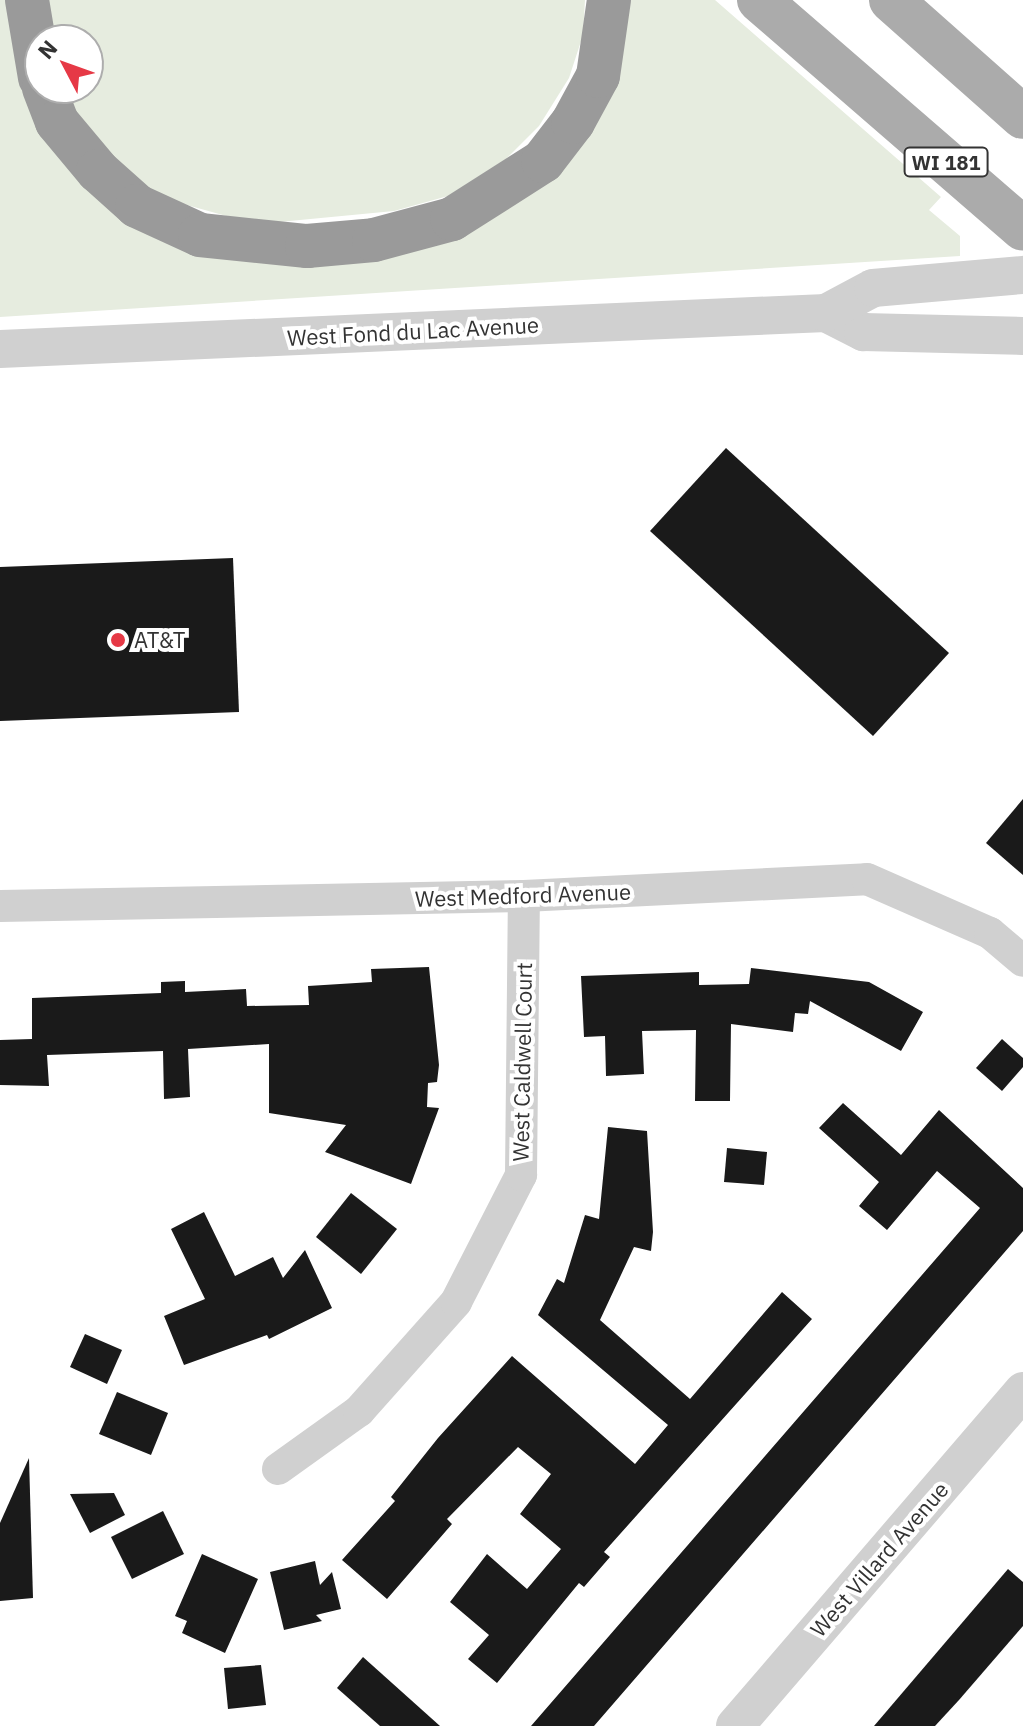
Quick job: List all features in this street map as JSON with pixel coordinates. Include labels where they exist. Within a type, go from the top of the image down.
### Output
[{"type":"highway","points":[[27,0],[31,24]]},
{"type":"highway","points":[[50,104],[57,122],[98,171],[137,206],[200,235],[307,246],[374,240],[452,219],[543,161],[573,122],[598,76],[609,0]]},
{"type":"main road","name":"WI 181","points":[[759,0],[1023,229]]},
{"type":"main road","points":[[891,0],[1023,117]]},
{"type":"street","name":"West Fond du Lac Avenue","points":[[0,349],[826,313],[873,288],[1023,275]]},
{"type":"street","name":"West Fond du Lac Avenue","points":[[826,313],[863,332],[1023,336]]},
{"type":"street","name":"West Medford Avenue","points":[[0,906],[524,896],[867,879],[990,933],[1023,961]]},
{"type":"street","name":"West Caldwell Court","points":[[278,1469],[359,1411],[456,1302],[521,1175],[524,896]]},
{"type":"street","name":"West Villard Avenue","points":[[735,1726],[1023,1391]]},
{"type":"shaded area","points":[[0,0],[6,0],[24,54],[24,104],[40,104],[55,148],[284,255],[529,185],[619,0],[715,0],[941,197],[929,210],[960,236],[960,256],[0,317]]},
{"type":"shaded area","points":[[39,0],[585,0],[583,35],[569,78],[539,126],[506,159],[448,196],[394,211],[279,222],[230,217],[176,202],[137,183],[100,152],[69,104],[104,104],[104,24],[42,24]]},
{"type":"building","points":[[726,448],[949,653],[873,736],[650,531]]},
{"type":"building","name":"AT&T","points":[[233,558],[239,712],[0,721],[0,567]]},
{"type":"building","points":[[1023,799],[1023,875],[986,843]]},
{"type":"building","points":[[429,967],[439,1065],[437,1082],[428,1083],[427,1107],[439,1108],[411,1184],[325,1152],[346,1125],[269,1113],[269,1044],[188,1049],[190,1097],[164,1099],[163,1051],[47,1055],[49,1086],[0,1085],[0,1040],[32,1039],[32,998],[161,993],[161,982],[185,981],[185,992],[246,989],[247,1006],[309,1005],[308,986],[372,982],[371,969]]},
{"type":"building","points":[[751,968],[869,982],[923,1012],[901,1051],[810,1001],[808,1014],[795,1013],[793,1032],[731,1024],[730,1101],[695,1101],[696,1030],[642,1031],[644,1074],[606,1076],[605,1036],[584,1037],[581,976],[699,972],[699,985],[749,984]]},
{"type":"building","points":[[1002,1039],[1023,1058],[1023,1067],[1002,1091],[976,1068]]},
{"type":"building","points":[[843,1103],[901,1155],[939,1110],[1023,1188],[1023,1231],[594,1726],[531,1726],[980,1208],[937,1171],[887,1230],[859,1206],[879,1182],[819,1128]]},
{"type":"building","points":[[608,1127],[647,1131],[653,1232],[651,1251],[634,1247],[600,1320],[690,1399],[782,1292],[812,1319],[604,1552],[610,1557],[584,1587],[579,1583],[497,1683],[468,1659],[489,1635],[450,1602],[487,1554],[527,1589],[561,1549],[520,1514],[551,1474],[518,1447],[447,1519],[452,1524],[387,1599],[342,1560],[395,1501],[391,1497],[438,1438],[512,1356],[635,1464],[668,1425],[538,1315],[557,1279],[564,1283],[585,1215],[599,1219]]},
{"type":"building","points":[[727,1148],[767,1152],[764,1185],[724,1182]]},
{"type":"building","points":[[351,1193],[397,1229],[361,1274],[316,1237]]},
{"type":"building","points":[[204,1212],[235,1276],[273,1257],[283,1278],[305,1250],[332,1308],[269,1339],[267,1335],[184,1365],[164,1316],[205,1299],[171,1229]]},
{"type":"building","points":[[85,1334],[122,1350],[107,1384],[70,1367]]},
{"type":"building","points":[[117,1392],[168,1413],[151,1455],[99,1434]]},
{"type":"building","points":[[29,1458],[33,1598],[0,1601],[0,1523]]},
{"type":"building","points":[[114,1493],[125,1515],[90,1533],[70,1494]]},
{"type":"building","points":[[163,1511],[184,1554],[132,1579],[111,1537]]},
{"type":"building","points":[[202,1554],[258,1579],[225,1653],[182,1633],[187,1621],[175,1616]]},
{"type":"building","points":[[315,1561],[320,1585],[332,1572],[341,1609],[316,1615],[322,1621],[284,1630],[270,1572]]},
{"type":"building","points":[[1008,1569],[1023,1582],[1023,1626],[935,1726],[874,1726]]},
{"type":"building","points":[[363,1657],[440,1726],[380,1726],[337,1688]]},
{"type":"building","points":[[261,1665],[266,1705],[228,1709],[224,1668]]},
{"type":"place","name":"AT&T","points":[[118,640]]}]
